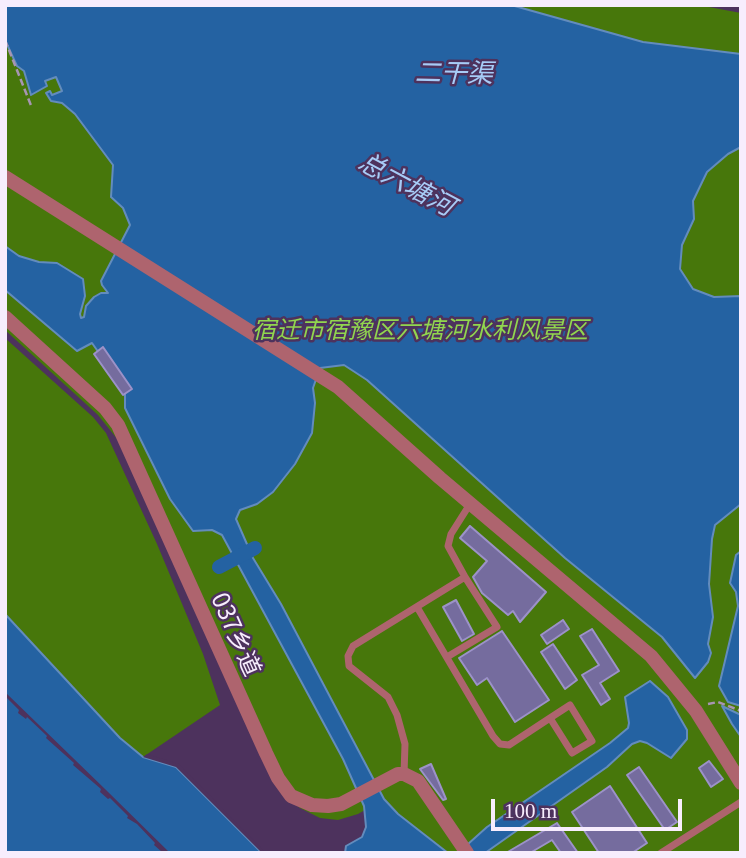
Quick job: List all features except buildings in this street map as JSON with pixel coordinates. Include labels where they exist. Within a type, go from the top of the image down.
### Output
[{"type":"street","points":[[5,177],[338,387],[470,504],[635,642],[670,677],[696,711],[741,783]]},
{"type":"street","name":"037乡道","points":[[5,317],[105,408],[118,425],[266,753],[285,789],[301,802],[328,806],[352,799],[399,775]]},
{"type":"street","points":[[399,775],[418,782],[463,847]]},
{"type":"lane","points":[[447,657],[497,627],[448,546],[451,534],[470,504]]},
{"type":"lane","points":[[399,775],[405,744],[397,715],[388,697],[349,666],[347,659],[353,646],[465,577]]},
{"type":"lane","points":[[417,607],[500,744],[509,745],[550,718],[570,705],[592,741],[572,753],[550,718]]},
{"type":"lane","points":[[661,853],[741,802]]},
{"type":"path","points":[[5,40],[32,108]]},
{"type":"path","points":[[696,711],[712,701],[741,711]]},
{"type":"green space","name":"宿迁市宿豫区六塘河水利风景区","points":[[5,5],[698,5],[741,13],[741,853],[424,853],[384,799],[358,814],[338,820],[320,818],[300,808],[281,793],[118,440],[98,415],[5,330]]},
{"type":"green space","points":[[5,338],[93,417],[106,433],[157,544],[203,654],[220,705],[143,757],[119,738],[5,614]]},
{"type":"water","name":"宿迁市宿豫区六塘河水利风景区","points":[[5,5],[511,5],[643,42],[741,54],[741,147],[707,172],[693,201],[694,219],[682,245],[680,269],[693,289],[714,297],[741,296],[741,504],[715,525],[709,584],[713,617],[708,644],[711,653],[708,662],[695,678],[662,637],[565,558],[367,380],[344,365],[320,368],[313,388],[315,403],[312,433],[295,464],[273,492],[257,504],[240,510],[236,519],[253,558],[281,604],[384,799],[398,814],[448,853],[345,853],[346,846],[362,837],[366,827],[364,806],[343,759],[222,535],[212,530],[193,531],[170,499],[125,408],[125,390],[92,343],[77,351],[5,290],[5,246],[19,256],[39,262],[57,263],[83,279],[85,296],[80,314],[81,318],[84,317],[86,306],[94,297],[108,293],[101,281],[130,225],[123,208],[111,197],[113,165],[75,114],[62,103],[51,101],[46,93],[50,91],[52,95],[62,91],[56,77],[45,81],[47,86],[31,95],[24,71],[17,66],[5,40]]},
{"type":"water","points":[[741,551],[741,706],[728,702],[719,686],[738,606],[736,592],[730,583],[736,555]]},
{"type":"water","points":[[5,614],[120,738],[143,757],[176,767],[262,853],[5,853]]},
{"type":"water","points":[[650,681],[668,697],[687,730],[687,739],[671,758],[647,743],[640,741],[632,744],[607,767],[485,853],[458,853],[487,827],[628,728],[625,697]]},
{"type":"water","points":[[722,706],[741,715],[741,737],[732,724]]},
{"type":"pier","points":[[5,692],[170,853],[162,852],[154,845],[137,824],[100,792],[101,789],[73,765],[47,736],[27,717],[26,719],[18,713],[19,710],[5,696]]},
{"type":"pier","points":[[147,754],[179,764],[266,853],[262,853],[176,767],[143,757]]},
{"type":"waterway","points":[[219,567],[255,548]]},
{"type":"water label","name":"二干渠","points":[[454,72]]},
{"type":"water label","name":"总六塘河","points":[[407,183]]}]
